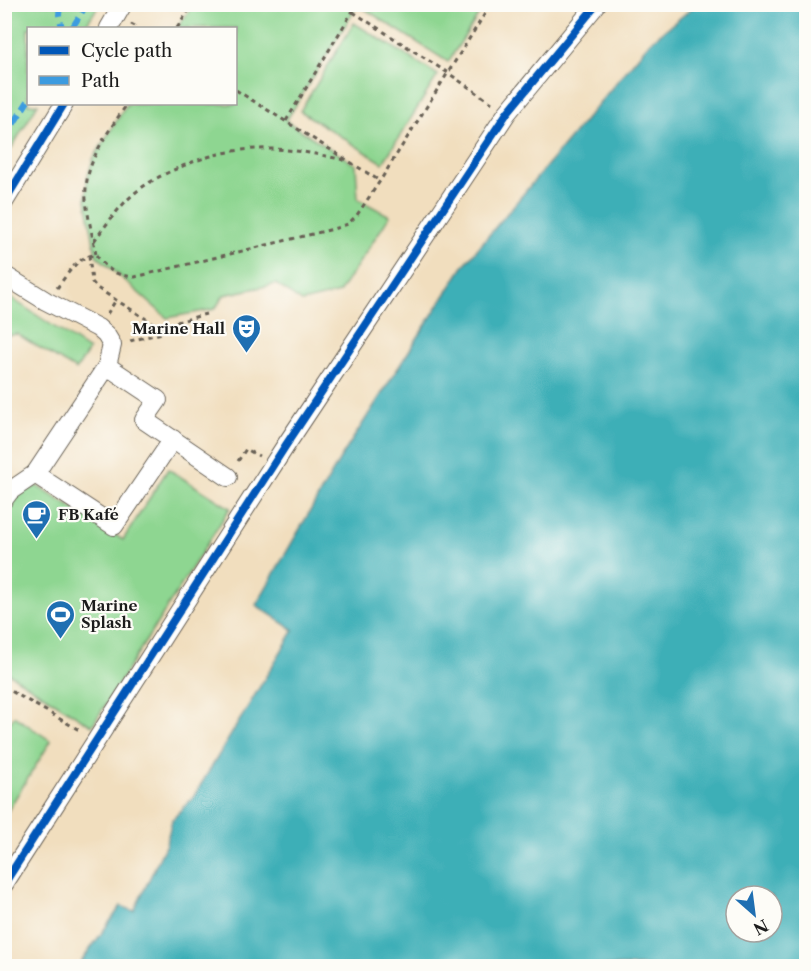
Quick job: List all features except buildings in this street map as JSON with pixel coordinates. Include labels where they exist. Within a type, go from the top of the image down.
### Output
[{"type":"street","points":[[110,27],[123,4]]},
{"type":"street","points":[[4,884],[273,465],[507,113],[597,4]]},
{"type":"street","points":[[4,202],[63,105]]},
{"type":"street","points":[[4,274],[46,302],[98,328],[112,345],[107,366],[35,474],[10,491],[4,499]]},
{"type":"street","points":[[107,366],[158,400],[144,420],[228,477]]},
{"type":"street","points":[[35,474],[114,526],[173,439]]},
{"type":"path","points":[[178,27],[193,4]]},
{"type":"path","points":[[286,122],[357,4]]},
{"type":"path","points":[[126,105],[93,159],[87,179],[86,200],[96,255],[107,269],[124,276],[135,277],[333,229],[348,224],[357,214],[491,4]]},
{"type":"path","points":[[353,12],[507,113]]},
{"type":"path","points":[[237,91],[380,181]]},
{"type":"path","points":[[94,241],[113,215],[136,192],[160,176],[218,153],[272,148],[314,153],[348,161]]},
{"type":"path","points":[[46,302],[81,259],[89,255],[96,255]]},
{"type":"path","points":[[89,255],[92,282],[97,288],[159,327],[162,333],[112,345]]},
{"type":"path","points":[[159,327],[206,314]]},
{"type":"path","points":[[228,477],[246,449],[273,465]]},
{"type":"path","points":[[4,687],[97,740]]},
{"type":"green space","points":[[5,4],[99,5],[85,27],[27,27],[27,105],[37,105],[5,159]]},
{"type":"green space","points":[[365,4],[485,5],[448,62],[363,8]]},
{"type":"green space","points":[[193,5],[358,5],[286,121],[356,165],[358,199],[390,216],[339,293],[302,302],[276,284],[224,295],[215,309],[167,318],[96,255],[86,200],[87,179],[93,159],[126,105],[237,105],[237,27],[178,27]]},
{"type":"green space","points":[[354,23],[438,75],[383,163],[300,111]]},
{"type":"green space","points":[[11,298],[89,350],[76,370],[17,334],[5,336],[5,300]]},
{"type":"green space","points":[[168,469],[230,508],[92,726],[5,671],[4,513],[18,492],[37,486],[123,540]]},
{"type":"green space","points":[[14,716],[51,741],[5,815],[5,730]]},
{"type":"water","points":[[696,5],[806,5],[806,966],[78,966],[121,906],[134,911],[166,844],[172,820],[194,796],[294,630],[256,605],[340,459],[464,265],[650,42]]},
{"type":"marked path","points":[[60,4],[59,15],[62,27]]},
{"type":"marked path","points":[[73,27],[87,4]]},
{"type":"marked path","points":[[4,139],[27,103]]},
{"type":"cycle path","points":[[4,884],[286,445],[507,113],[597,4]]},
{"type":"cycle path","points":[[4,202],[63,105]]},
{"type":"place","name":"Marine Hall","points":[[246,354]]},
{"type":"place","name":"FB Kafé","points":[[37,540]]},
{"type":"place","name":"Marine Splash","points":[[60,640]]}]
